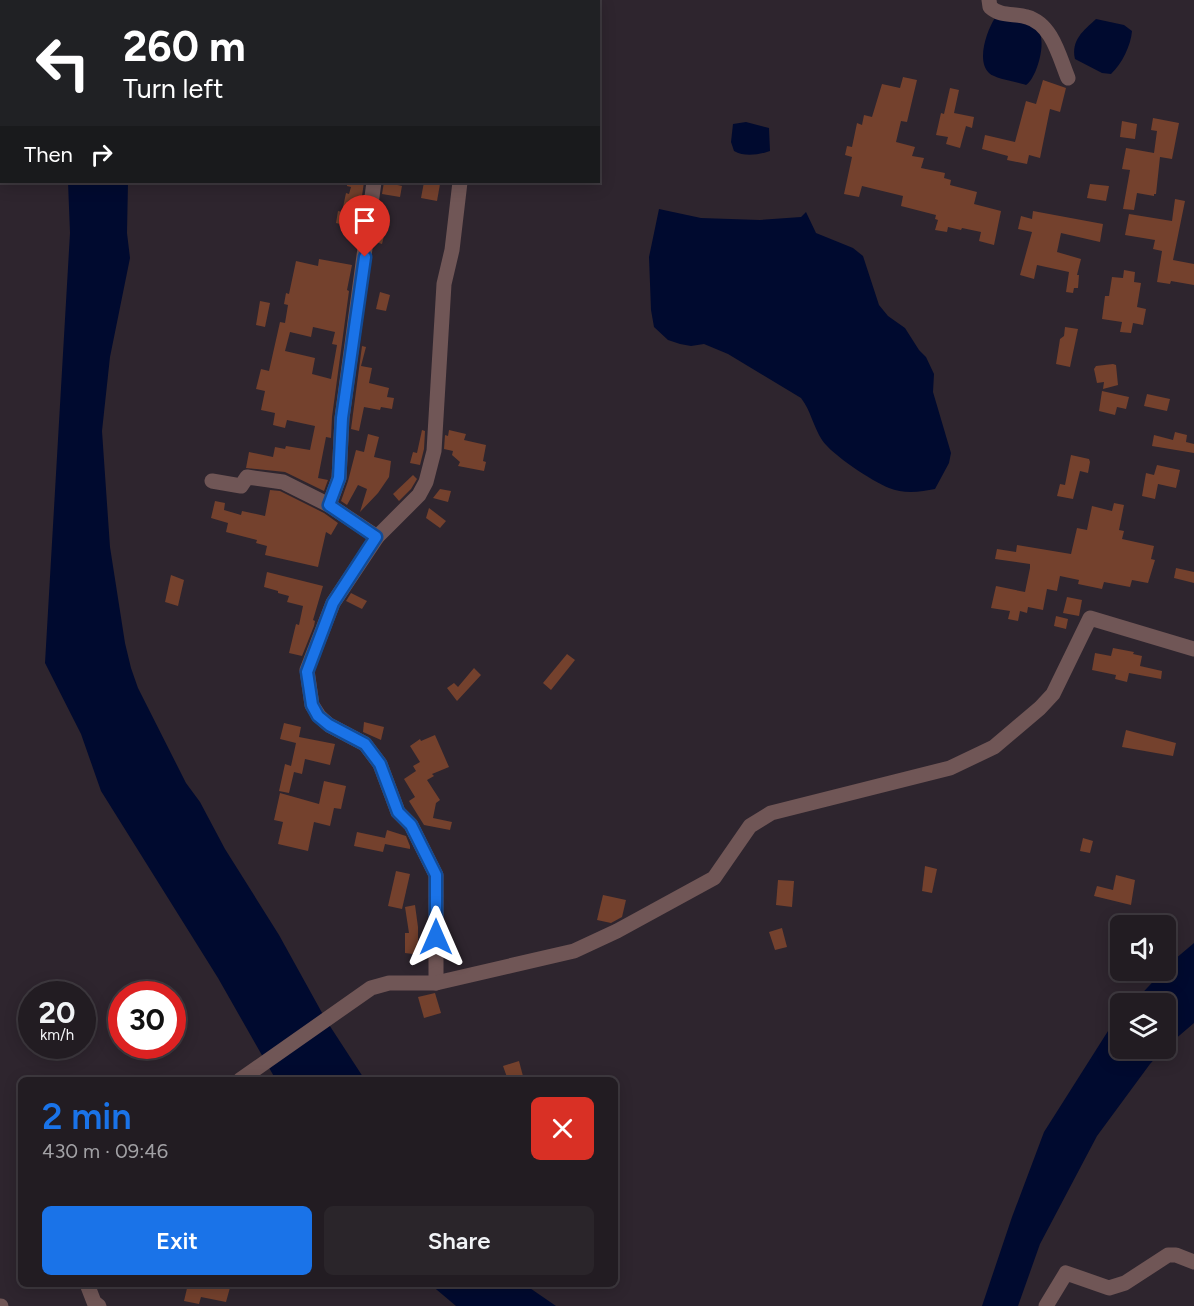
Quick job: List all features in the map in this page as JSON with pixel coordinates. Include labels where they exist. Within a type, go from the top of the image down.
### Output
[{"type":"street","points":[[989,0],[990,7],[996,12],[1028,17],[1046,29],[1068,78]]},
{"type":"street","points":[[329,505],[339,478],[342,418],[374,183]]},
{"type":"street","points":[[436,983],[436,875],[411,825],[398,812],[380,764],[365,744],[329,725],[318,716],[312,705],[307,672],[333,603],[376,537],[419,495],[426,482],[434,452],[444,284],[455,231],[460,183]]},
{"type":"street","points":[[212,481],[242,486],[247,477],[277,480],[329,505],[376,537]]},
{"type":"street","points":[[244,1077],[371,988],[396,982],[436,983],[573,951],[617,932],[714,878],[750,826],[771,813],[950,768],[994,747],[1053,694],[1090,618],[1194,649]]},
{"type":"street","points":[[1046,1306],[1066,1273],[1109,1288],[1125,1283],[1168,1255],[1176,1255],[1194,1262]]},
{"type":"street","points":[[88,1287],[95,1305]]},
{"type":"water","points":[[1006,17],[1030,25],[1040,34],[1040,58],[1034,75],[1026,85],[996,77],[985,68],[983,53],[989,30],[995,18]]},
{"type":"water","points":[[1096,19],[1124,25],[1132,31],[1125,54],[1111,74],[1102,73],[1075,59],[1076,41]]},
{"type":"water","points":[[746,122],[769,128],[770,151],[752,155],[734,151],[731,142],[733,124]]},
{"type":"water","points":[[68,183],[128,183],[127,233],[130,258],[110,357],[102,431],[110,547],[131,668],[138,688],[186,783],[200,802],[225,849],[279,935],[326,1020],[363,1077],[274,1077],[218,978],[101,791],[81,734],[45,663],[70,233]]},
{"type":"water","points":[[659,209],[701,218],[760,220],[801,217],[806,212],[816,233],[853,248],[863,256],[879,305],[888,316],[905,328],[926,357],[934,374],[933,392],[951,453],[949,463],[935,489],[906,492],[889,488],[873,480],[827,446],[801,398],[728,354],[704,344],[691,346],[668,340],[654,327],[649,257]]},
{"type":"water","points":[[1194,943],[1194,1023],[1176,1038],[1176,993],[1142,993],[1154,981],[1176,981],[1176,958]]},
{"type":"water","points":[[1110,1028],[1110,1059],[1155,1059],[1097,1136],[1040,1244],[1018,1306],[982,1306],[1012,1217],[1044,1132]]},
{"type":"water","points":[[434,1287],[528,1287],[556,1306],[456,1306]]},
{"type":"building","points":[[903,77],[917,80],[907,122],[901,121],[896,142],[915,147],[912,156],[924,158],[921,168],[945,173],[944,178],[951,180],[950,185],[977,192],[974,204],[1001,211],[994,245],[979,241],[981,232],[948,227],[947,232],[935,230],[938,220],[935,219],[936,215],[901,206],[903,196],[862,186],[859,197],[844,194],[852,157],[845,155],[847,146],[852,147],[857,123],[862,125],[864,115],[872,117],[882,84],[900,88]]},
{"type":"building","points":[[1043,80],[1066,88],[1060,112],[1050,109],[1040,158],[1029,155],[1027,164],[1007,160],[1008,156],[982,149],[985,135],[1015,142],[1026,101],[1036,104]]},
{"type":"building","points":[[950,88],[959,90],[954,113],[974,117],[972,128],[966,126],[960,148],[946,144],[948,137],[936,135]]},
{"type":"building","points":[[1153,118],[1179,123],[1172,159],[1160,157],[1156,194],[1154,196],[1137,193],[1134,210],[1123,209],[1130,170],[1122,169],[1126,148],[1154,153],[1157,131],[1151,130]]},
{"type":"building","points":[[1122,121],[1137,124],[1135,139],[1120,137]]},
{"type":"building","points":[[347,183],[364,183],[360,210],[356,209],[352,227],[336,223],[338,211],[342,212],[346,193],[349,194],[351,187],[347,186]]},
{"type":"building","points":[[384,183],[402,186],[400,197],[382,194]]},
{"type":"building","points":[[424,183],[440,184],[437,201],[421,198]]},
{"type":"building","points":[[1090,184],[1109,186],[1106,201],[1087,198]]},
{"type":"building","points":[[1175,199],[1185,201],[1173,260],[1194,264],[1194,285],[1171,281],[1170,284],[1157,282],[1162,251],[1153,249],[1155,240],[1125,235],[1129,214],[1172,221]]},
{"type":"building","points":[[1033,211],[1103,224],[1100,242],[1061,233],[1057,252],[1081,259],[1077,275],[1079,275],[1078,288],[1074,288],[1073,293],[1066,292],[1069,272],[1037,265],[1034,279],[1020,275],[1032,232],[1018,229],[1021,216],[1032,219]]},
{"type":"building","points":[[378,226],[386,228],[382,244],[376,242]]},
{"type":"building","points":[[319,259],[352,265],[347,290],[349,291],[331,438],[326,437],[318,478],[328,480],[324,491],[285,472],[246,468],[249,452],[273,457],[275,447],[285,449],[286,446],[310,450],[315,426],[287,420],[285,428],[273,425],[275,413],[261,410],[265,391],[256,389],[261,369],[269,371],[280,322],[285,323],[288,305],[284,304],[286,293],[289,294],[296,261],[318,266]],"holes":[[[313,327],[335,332],[332,344],[337,345],[331,379],[312,374],[315,358],[285,351],[290,332],[311,337]]]},
{"type":"building","points":[[1124,270],[1135,272],[1134,282],[1141,283],[1137,307],[1146,309],[1143,325],[1133,323],[1131,333],[1120,332],[1122,322],[1102,319],[1105,296],[1109,296],[1112,277],[1123,278]]},
{"type":"building","points":[[380,292],[390,295],[386,311],[376,309]]},
{"type":"building","points":[[260,301],[270,303],[265,327],[256,325]]},
{"type":"building","points":[[1065,327],[1078,329],[1070,367],[1056,364],[1060,339],[1064,336]]},
{"type":"building","points":[[362,346],[366,347],[361,366],[372,368],[369,383],[389,388],[387,397],[394,398],[392,409],[381,407],[380,410],[364,407],[359,431],[351,429]]},
{"type":"building","points":[[1116,365],[1118,385],[1103,389],[1104,382],[1097,383],[1094,369],[1096,366]]},
{"type":"building","points":[[1102,391],[1129,397],[1126,409],[1117,407],[1115,415],[1099,411]]},
{"type":"building","points":[[1147,394],[1170,399],[1167,411],[1144,406]]},
{"type":"building","points":[[422,430],[425,431],[424,449],[420,465],[410,463],[413,452],[417,453]]},
{"type":"building","points":[[449,430],[466,434],[464,440],[486,445],[484,471],[458,466],[460,462],[452,455],[453,451],[444,449],[445,435],[448,436]]},
{"type":"building","points":[[1175,432],[1187,435],[1186,442],[1194,444],[1194,453],[1152,446],[1154,435],[1173,440]]},
{"type":"building","points":[[368,434],[379,437],[374,457],[391,461],[389,477],[360,512],[367,489],[358,485],[347,505],[341,501],[356,450],[364,452]]},
{"type":"building","points":[[1071,455],[1089,459],[1090,462],[1088,473],[1080,471],[1073,499],[1057,496],[1060,484],[1065,485]]},
{"type":"building","points":[[1157,465],[1180,470],[1176,488],[1158,484],[1155,499],[1142,496],[1146,473],[1154,475]]},
{"type":"building","points":[[413,475],[417,479],[399,501],[393,494]]},
{"type":"building","points":[[440,489],[451,491],[448,502],[433,498]]},
{"type":"building","points":[[270,490],[280,491],[324,513],[338,523],[331,535],[326,532],[318,567],[265,555],[267,546],[256,543],[257,540],[226,532],[228,523],[211,518],[215,501],[225,503],[224,510],[241,515],[242,511],[265,516]]},
{"type":"building","points":[[1114,503],[1124,505],[1119,530],[1124,531],[1122,539],[1154,546],[1151,559],[1155,560],[1148,583],[1132,580],[1130,587],[1104,582],[1102,589],[1078,584],[1079,580],[1060,576],[1057,591],[1047,589],[1043,610],[1028,607],[1027,613],[1020,611],[1018,621],[1008,619],[1010,611],[991,608],[996,586],[1025,592],[1030,568],[1030,564],[995,559],[997,549],[1016,552],[1017,545],[1071,554],[1077,528],[1087,530],[1092,506],[1112,511]]},
{"type":"building","points":[[429,508],[446,521],[440,528],[426,518]]},
{"type":"building","points":[[1176,568],[1194,572],[1194,583],[1174,578]]},
{"type":"building","points":[[267,572],[323,586],[313,620],[315,621],[314,626],[302,656],[289,653],[303,606],[287,602],[289,596],[264,587]]},
{"type":"building","points":[[171,575],[184,580],[178,606],[165,602]]},
{"type":"building","points":[[351,593],[367,601],[362,609],[346,601]]},
{"type":"building","points":[[1067,597],[1082,600],[1079,616],[1063,613]]},
{"type":"building","points":[[1056,616],[1068,619],[1066,629],[1054,626]]},
{"type":"building","points":[[1113,648],[1142,656],[1140,666],[1162,671],[1161,679],[1129,673],[1127,682],[1115,679],[1116,675],[1092,670],[1095,653],[1111,656]]},
{"type":"building","points":[[567,654],[575,660],[551,690],[543,683]]},
{"type":"building","points":[[474,668],[481,675],[457,701],[447,688],[454,683],[458,687]]},
{"type":"building","points":[[364,722],[384,727],[381,740],[363,732]]},
{"type":"building","points":[[284,723],[301,727],[299,737],[335,744],[330,765],[305,759],[302,774],[294,772],[289,793],[279,791],[285,764],[291,766],[296,743],[280,739]]},
{"type":"building","points":[[1126,730],[1176,743],[1173,756],[1122,747]]},
{"type":"building","points":[[435,735],[449,767],[432,774],[434,776],[427,780],[440,800],[436,803],[433,818],[452,822],[450,830],[424,825],[409,801],[415,797],[404,779],[416,771],[413,766],[420,762],[410,746],[420,739],[421,741]]},
{"type":"building","points":[[324,781],[346,786],[341,809],[334,808],[330,826],[314,822],[308,851],[278,844],[283,822],[274,820],[280,793],[319,804]]},
{"type":"building","points":[[387,830],[406,836],[410,849],[385,844],[383,852],[354,846],[357,832],[385,838]]},
{"type":"building","points":[[1083,838],[1093,841],[1090,853],[1080,851]]},
{"type":"building","points":[[925,866],[937,869],[932,893],[922,891]]},
{"type":"building","points":[[396,871],[410,874],[402,909],[388,906]]},
{"type":"building","points":[[1116,875],[1135,880],[1131,905],[1094,896],[1097,886],[1113,890]]},
{"type":"building","points":[[778,880],[794,881],[792,907],[776,905]]},
{"type":"building","points":[[603,895],[626,900],[622,917],[611,923],[597,920]]},
{"type":"building","points":[[415,905],[418,954],[405,953],[405,933],[409,933],[405,907]]},
{"type":"building","points":[[782,928],[787,947],[775,950],[769,932]]},
{"type":"building","points":[[435,993],[441,1013],[424,1018],[418,997]]},
{"type":"building","points":[[519,1061],[523,1077],[507,1077],[503,1066]]},
{"type":"building","points":[[187,1287],[230,1287],[226,1302],[201,1297],[199,1304],[184,1301]]},
{"type":"route","points":[[365,257],[342,418],[339,478],[329,505],[376,537],[333,603],[307,670],[312,705],[318,716],[329,725],[365,744],[380,764],[398,812],[411,825],[436,875],[436,937]]}]
